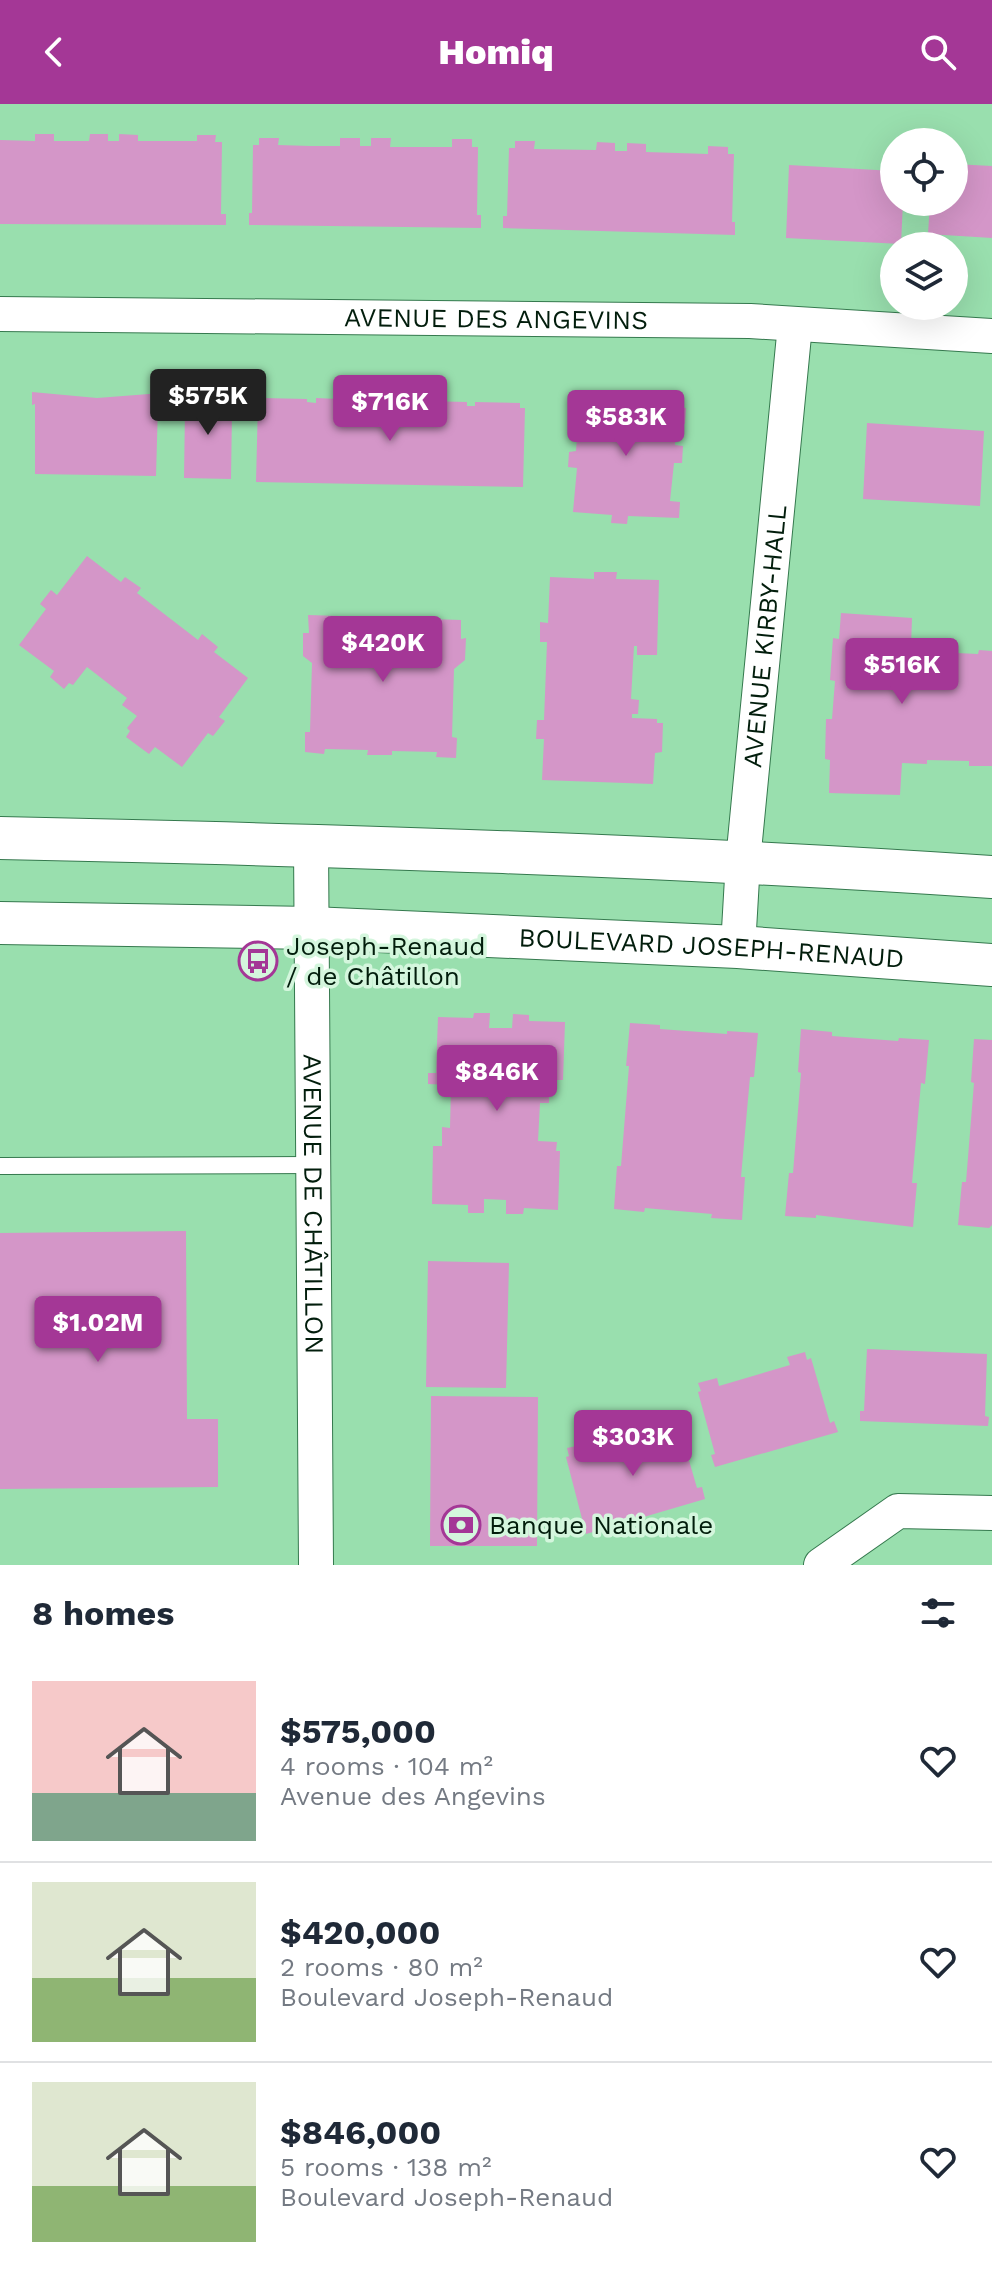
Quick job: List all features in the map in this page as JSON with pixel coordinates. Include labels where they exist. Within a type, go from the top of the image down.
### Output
[{"type":"street","name":"AVENUE DES ANGEVINS","points":[[0,314],[750,321],[992,336]]},
{"type":"street","name":"AVENUE KIRBY-HALL","points":[[738,947],[743,861],[795,325]]},
{"type":"street","points":[[0,838],[311,844],[743,861],[992,877]]},
{"type":"street","name":"AVENUE DE CHÂTILLON","points":[[311,844],[316,1565]]},
{"type":"street","name":"BOULEVARD JOSEPH-RENAUD","points":[[0,923],[311,928],[738,947],[992,965]]},
{"type":"street","points":[[821,1565],[898,1511],[992,1513]]},
{"type":"lane","points":[[0,1166],[313,1165]]},
{"type":"building","points":[[35,134],[54,134],[54,141],[89,141],[90,134],[108,134],[108,141],[119,141],[119,134],[138,135],[138,141],[197,141],[197,135],[216,135],[215,142],[222,142],[221,214],[226,214],[226,225],[0,224],[0,140],[35,141]]},
{"type":"building","points":[[259,138],[279,138],[278,145],[340,146],[340,138],[360,138],[360,146],[371,146],[371,138],[391,138],[390,147],[452,147],[452,139],[472,139],[472,147],[478,147],[477,215],[481,215],[481,228],[249,225],[253,145],[259,145]]},
{"type":"building","points":[[515,141],[535,141],[534,149],[596,150],[597,142],[615,143],[615,151],[627,151],[627,143],[646,144],[646,152],[708,154],[708,146],[728,147],[728,154],[734,154],[732,222],[735,222],[735,235],[503,228],[503,216],[507,216],[509,148],[515,148]]},
{"type":"building","points":[[789,165],[880,170],[880,216],[902,216],[902,232],[880,232],[880,243],[786,238]]},
{"type":"building","points":[[968,165],[992,166],[992,238],[968,236],[968,232],[928,232],[929,216],[968,216]]},
{"type":"building","points":[[32,392],[97,398],[162,393],[162,406],[158,405],[156,476],[35,474],[35,404],[32,405]]},
{"type":"building","points":[[617,393],[634,394],[634,400],[678,404],[677,407],[686,408],[685,424],[677,423],[675,445],[683,446],[682,463],[674,463],[670,501],[680,502],[679,518],[628,516],[627,524],[611,523],[612,515],[573,512],[577,468],[568,467],[569,452],[576,451],[580,397],[616,400]]},
{"type":"building","points":[[180,397],[237,398],[236,411],[232,411],[231,479],[184,478],[185,409],[180,409]]},
{"type":"building","points":[[262,398],[307,399],[307,402],[316,403],[316,398],[360,400],[369,404],[369,400],[416,401],[416,405],[422,405],[422,401],[467,402],[467,406],[475,406],[475,402],[520,403],[520,408],[525,408],[523,487],[256,482],[258,402],[263,403]]},
{"type":"building","points":[[867,423],[984,431],[980,506],[863,499]]},
{"type":"building","points":[[87,556],[121,582],[125,577],[141,588],[137,593],[198,640],[202,634],[218,647],[214,652],[248,678],[219,717],[225,721],[213,736],[208,733],[182,767],[155,747],[149,754],[126,737],[130,731],[127,728],[137,716],[122,705],[127,698],[87,667],[73,685],[69,683],[64,689],[50,677],[54,671],[19,645],[46,609],[40,604],[51,590],[57,595]]},
{"type":"building","points":[[594,572],[617,572],[616,579],[659,580],[657,655],[637,655],[637,646],[634,646],[631,699],[639,700],[638,714],[632,714],[632,718],[657,719],[657,723],[663,723],[662,752],[655,753],[653,784],[542,780],[544,739],[536,739],[537,720],[544,720],[547,642],[540,642],[540,622],[548,623],[550,577],[594,579]]},
{"type":"building","points":[[841,613],[912,618],[911,646],[935,647],[935,652],[978,654],[979,650],[992,651],[992,766],[969,766],[969,761],[902,763],[900,795],[829,793],[830,760],[825,759],[826,719],[832,719],[835,681],[830,680],[833,638],[839,639]]},
{"type":"building","points":[[308,615],[461,620],[461,639],[466,638],[465,660],[454,669],[452,737],[457,738],[456,758],[436,757],[437,752],[392,751],[392,755],[367,755],[368,750],[325,749],[324,754],[305,752],[305,732],[310,732],[312,663],[303,656],[303,633],[309,633]]},
{"type":"building","points":[[474,1013],[490,1013],[489,1028],[512,1028],[513,1014],[529,1015],[529,1021],[565,1022],[563,1080],[549,1080],[549,1103],[540,1103],[538,1141],[557,1142],[556,1151],[560,1151],[558,1210],[524,1208],[523,1214],[506,1214],[506,1200],[484,1199],[484,1213],[468,1213],[468,1205],[432,1204],[433,1146],[442,1146],[442,1127],[450,1128],[451,1085],[428,1084],[428,1073],[436,1073],[438,1017],[473,1018]]},
{"type":"building","points":[[630,1023],[660,1025],[660,1029],[758,1033],[754,1077],[750,1077],[741,1177],[745,1177],[742,1220],[645,1208],[644,1212],[614,1209],[617,1166],[621,1166]]},
{"type":"building","points":[[801,1029],[832,1032],[832,1036],[929,1040],[925,1084],[921,1083],[912,1183],[917,1183],[913,1227],[816,1215],[816,1218],[785,1216],[789,1173],[793,1173],[801,1073],[798,1072]]},
{"type":"building","points":[[974,1039],[992,1040],[992,1225],[989,1228],[958,1225],[962,1182],[966,1182],[974,1083],[971,1082]]},
{"type":"building","points":[[186,1231],[187,1419],[218,1419],[218,1487],[0,1489],[0,1233]]},
{"type":"building","points":[[428,1261],[509,1263],[506,1388],[426,1387]]},
{"type":"building","points":[[867,1349],[987,1354],[985,1416],[989,1417],[988,1426],[860,1421],[860,1411],[864,1411]]},
{"type":"building","points":[[805,1352],[807,1360],[811,1358],[830,1423],[834,1421],[838,1432],[715,1467],[711,1455],[715,1454],[698,1383],[717,1378],[719,1386],[790,1365],[787,1357]]},
{"type":"building","points":[[431,1396],[538,1397],[537,1546],[430,1546]]},
{"type":"building","points":[[673,1417],[676,1426],[679,1426],[697,1488],[702,1487],[705,1499],[586,1534],[566,1457],[569,1456],[567,1448],[585,1444],[586,1451],[623,1441],[657,1431],[655,1423]]},
{"type":"place","name":"Joseph-Renaud / de Châtillon","points":[[258,961]]},
{"type":"place","name":"Banque Nationale","points":[[461,1525]]}]
